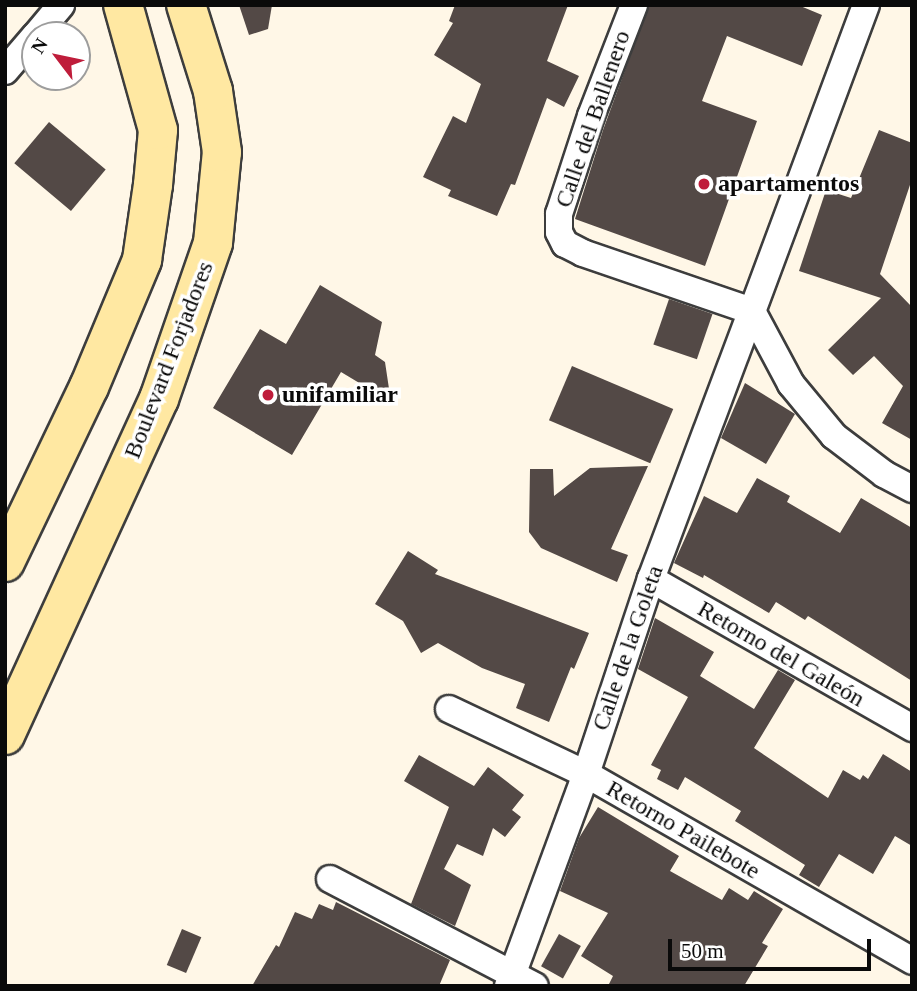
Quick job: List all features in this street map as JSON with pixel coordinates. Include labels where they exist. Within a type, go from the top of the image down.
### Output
[{"type":"main road","points":[[5,562],[89,387],[142,260],[158,130],[123,5]]},
{"type":"main road","name":"Boulevard Forjadores","points":[[5,735],[159,399],[212,243],[222,152],[213,91],[186,5]]},
{"type":"street","points":[[48,21],[61,5]]},
{"type":"street","name":"Calle del Ballenero","points":[[634,5],[591,116],[559,215],[559,232],[565,244],[583,253],[752,311]]},
{"type":"street","name":"Calle de la Goleta","points":[[519,982],[651,579],[866,5]]},
{"type":"street","points":[[5,71],[21,52]]},
{"type":"street","points":[[752,311],[791,384],[834,436],[884,474],[912,489]]},
{"type":"street","name":"Retorno del Galeón","points":[[651,579],[912,728]]},
{"type":"street","name":"Retorno Pailebote","points":[[449,709],[586,774],[912,961]]},
{"type":"street","points":[[330,879],[519,982]]},
{"type":"building","points":[[239,5],[272,5],[268,29],[249,35]]},
{"type":"building","points":[[455,5],[568,5],[547,61],[579,76],[564,107],[547,98],[515,185],[511,184],[497,216],[448,196],[451,190],[423,177],[453,116],[466,123],[481,84],[434,55],[453,23],[449,21]]},
{"type":"building","points":[[649,5],[798,5],[822,15],[802,66],[727,36],[702,101],[757,121],[705,266],[575,219],[603,130]]},
{"type":"building","points":[[49,122],[106,170],[71,211],[14,163]]},
{"type":"building","points":[[879,130],[912,143],[912,179],[880,274],[912,307],[912,440],[882,423],[903,386],[874,356],[853,375],[828,350],[881,298],[799,271],[826,190],[851,198]]},
{"type":"building","points":[[320,285],[382,322],[375,355],[385,362],[391,402],[341,372],[292,455],[213,408],[260,329],[286,344]]},
{"type":"building","points":[[669,299],[712,314],[697,359],[653,344]]},
{"type":"building","points":[[572,366],[673,409],[650,463],[549,420]]},
{"type":"building","points":[[745,383],[795,414],[766,464],[721,438]]},
{"type":"building","points":[[648,466],[611,549],[628,555],[617,582],[541,548],[529,532],[530,469],[553,469],[554,496],[590,468]]},
{"type":"building","points":[[757,478],[790,496],[787,502],[840,533],[861,498],[912,528],[912,681],[808,616],[805,620],[776,602],[769,613],[704,575],[703,578],[674,563],[704,496],[737,513]]},
{"type":"building","points":[[408,551],[438,570],[435,574],[589,633],[574,669],[571,667],[549,722],[516,708],[525,684],[482,668],[438,643],[421,653],[403,621],[375,604]]},
{"type":"building","points":[[655,618],[714,652],[700,676],[754,709],[778,670],[795,680],[754,748],[828,798],[843,770],[860,780],[863,775],[868,779],[883,754],[912,772],[912,846],[895,836],[873,874],[839,854],[819,887],[799,875],[805,865],[735,821],[741,811],[685,777],[678,790],[657,779],[661,770],[651,765],[688,697],[638,669]]},
{"type":"building","points":[[419,755],[474,786],[488,767],[524,795],[512,810],[521,817],[505,837],[493,828],[483,856],[457,844],[444,869],[471,885],[455,926],[411,904],[449,807],[404,781]]},
{"type":"building","points":[[598,807],[679,856],[670,871],[722,900],[729,888],[748,900],[754,891],[783,909],[762,943],[768,946],[744,986],[608,986],[613,976],[581,956],[608,913],[560,891],[579,838]]},
{"type":"building","points":[[336,902],[450,960],[439,986],[252,986],[276,945],[279,947],[295,912],[312,919],[319,904],[333,910]]},
{"type":"building","points":[[182,929],[201,937],[186,973],[167,965]]},
{"type":"building","points":[[559,934],[581,946],[563,978],[541,966]]},
{"type":"place","name":"apartamentos","points":[[704,184]]},
{"type":"place","name":"unifamiliar","points":[[268,395]]}]
